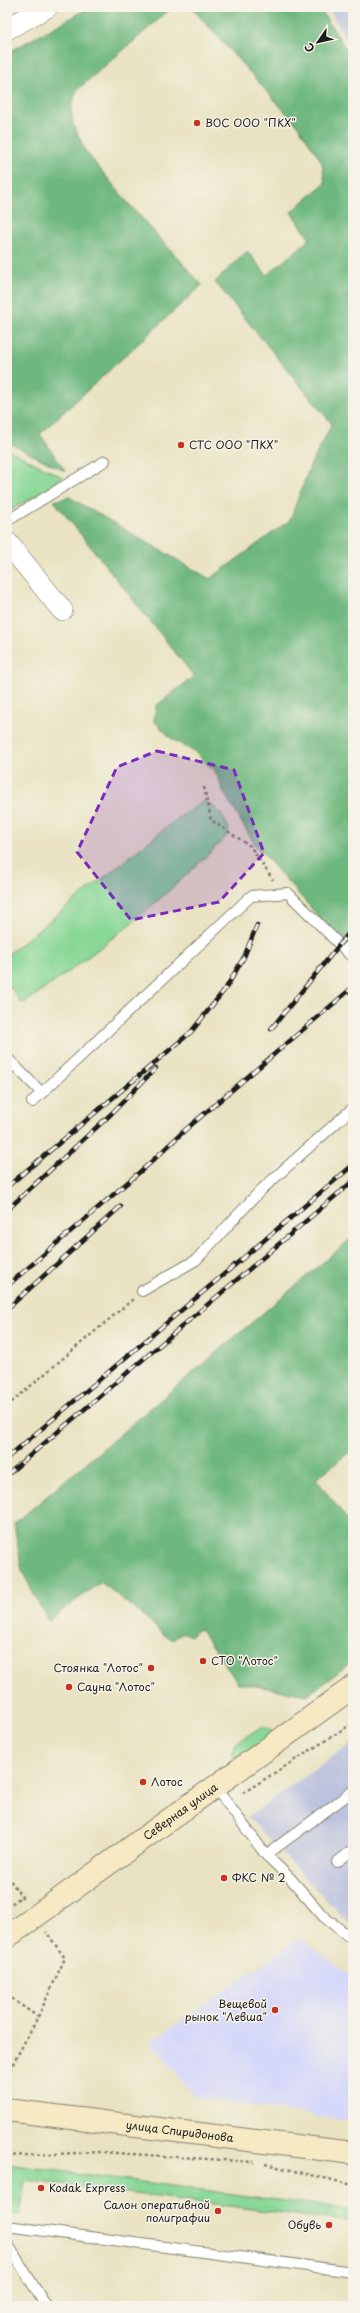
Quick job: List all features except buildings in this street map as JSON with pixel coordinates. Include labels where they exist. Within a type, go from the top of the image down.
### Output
[{"type":"street","points":[[7,29],[47,7]]},
{"type":"street","points":[[7,542],[62,610]]},
{"type":"street","name":"Северная улица","points":[[7,1937],[45,1926],[221,1795],[353,1686]]},
{"type":"street","name":"улица Спиридонова","points":[[7,2110],[353,2153]]},
{"type":"lane","points":[[7,522],[105,461]]},
{"type":"lane","points":[[32,1102],[251,896],[288,893],[353,958]]},
{"type":"lane","points":[[7,1058],[42,1093]]},
{"type":"lane","points":[[142,1292],[196,1260],[261,1190],[353,1108]]},
{"type":"lane","points":[[266,1855],[353,1791]]},
{"type":"lane","points":[[221,1795],[266,1855],[290,1878],[323,1916],[351,1936]]},
{"type":"lane","points":[[337,1862],[353,1850]]},
{"type":"lane","points":[[7,2226],[353,2272]]},
{"type":"lane","points":[[7,2243],[46,2306]]},
{"type":"path","points":[[204,787],[211,820],[250,846],[282,894]]},
{"type":"path","points":[[7,1406],[142,1292]]},
{"type":"path","points":[[221,1795],[353,1723]]},
{"type":"path","points":[[7,1876],[45,1926],[65,1958],[38,2017],[7,2075]]},
{"type":"path","points":[[7,1907],[22,1896]]},
{"type":"path","points":[[40,1937],[45,1926]]},
{"type":"path","points":[[7,1994],[38,2017]]},
{"type":"path","points":[[7,2156],[102,2152],[262,2163],[353,2185]]},
{"type":"highlighted area","points":[[157,751],[234,770],[264,853],[219,902],[131,920],[77,852],[117,767]]},
{"type":"shaded area","points":[[327,7],[353,7],[353,48]]},
{"type":"shaded area","points":[[353,1742],[353,1928],[248,1817]]},
{"type":"shaded area","name":"Вещевой рынок \"Левша\"","points":[[300,1938],[353,1978],[353,2122],[196,2097],[150,2042]]},
{"type":"green space","points":[[91,7],[173,7],[77,90],[71,108],[73,124],[86,152],[129,204],[202,285],[40,434],[65,471],[7,442],[7,53]]},
{"type":"green space","points":[[191,7],[319,7],[353,60],[353,956],[254,843],[224,793],[216,773],[195,752],[172,739],[154,721],[156,706],[194,676],[54,501],[69,497],[210,579],[290,520],[310,466],[332,424],[215,282],[247,251],[267,275],[310,239],[291,212],[325,183],[322,162],[298,126]]},
{"type":"green space","points":[[7,449],[62,477],[49,488],[7,512]]},
{"type":"green space","points":[[204,801],[213,806],[224,820],[229,829],[225,838],[178,883],[103,946],[24,1003],[20,1002],[11,987],[7,987],[7,955],[177,819]]},
{"type":"green space","points":[[353,1237],[353,1449],[316,1479],[353,1527],[353,1661],[308,1695],[238,1683],[200,1629],[190,1636],[183,1632],[173,1640],[163,1635],[152,1623],[101,1582],[48,1621],[22,1571],[14,1524]]},
{"type":"green space","points":[[261,1727],[269,1727],[273,1734],[236,1762],[231,1754],[236,1743]]},
{"type":"green space","points":[[7,2164],[353,2210],[353,2222],[25,2180],[20,2215],[7,2214]]},
{"type":"railway","points":[[7,1187],[191,1032],[226,988],[244,957],[257,925]]},
{"type":"railway","points":[[271,1029],[353,928]]},
{"type":"railway","points":[[7,1286],[149,1164],[184,1131],[353,987]]},
{"type":"railway","points":[[7,1210],[111,1114],[156,1068]]},
{"type":"railway","points":[[7,1458],[353,1165]]},
{"type":"railway","points":[[7,1475],[353,1181]]},
{"type":"railway","points":[[7,1309],[121,1206]]},
{"type":"place","name":"ВОС ООО \"ПКХ\"","points":[[197,123]]},
{"type":"place","name":"СТС ООО \"ПКХ\"","points":[[181,445]]},
{"type":"place","name":"СТО \"Лотос\"","points":[[203,1661]]},
{"type":"place","name":"Стоянка \"Лотос\"","points":[[151,1668]]},
{"type":"place","name":"Сауна \"Лотос\"","points":[[69,1687]]},
{"type":"place","name":"Лотос","points":[[143,1782]]},
{"type":"place","name":"ФКС № 2","points":[[224,1878]]},
{"type":"place","name":"Вещевой рынок \"Левша\"","points":[[275,2010]]},
{"type":"place","name":"Kodak Express","points":[[41,2188]]},
{"type":"place","name":"Салон оперативной полиграфии","points":[[218,2211]]},
{"type":"place","name":"Обувь","points":[[329,2225]]}]
